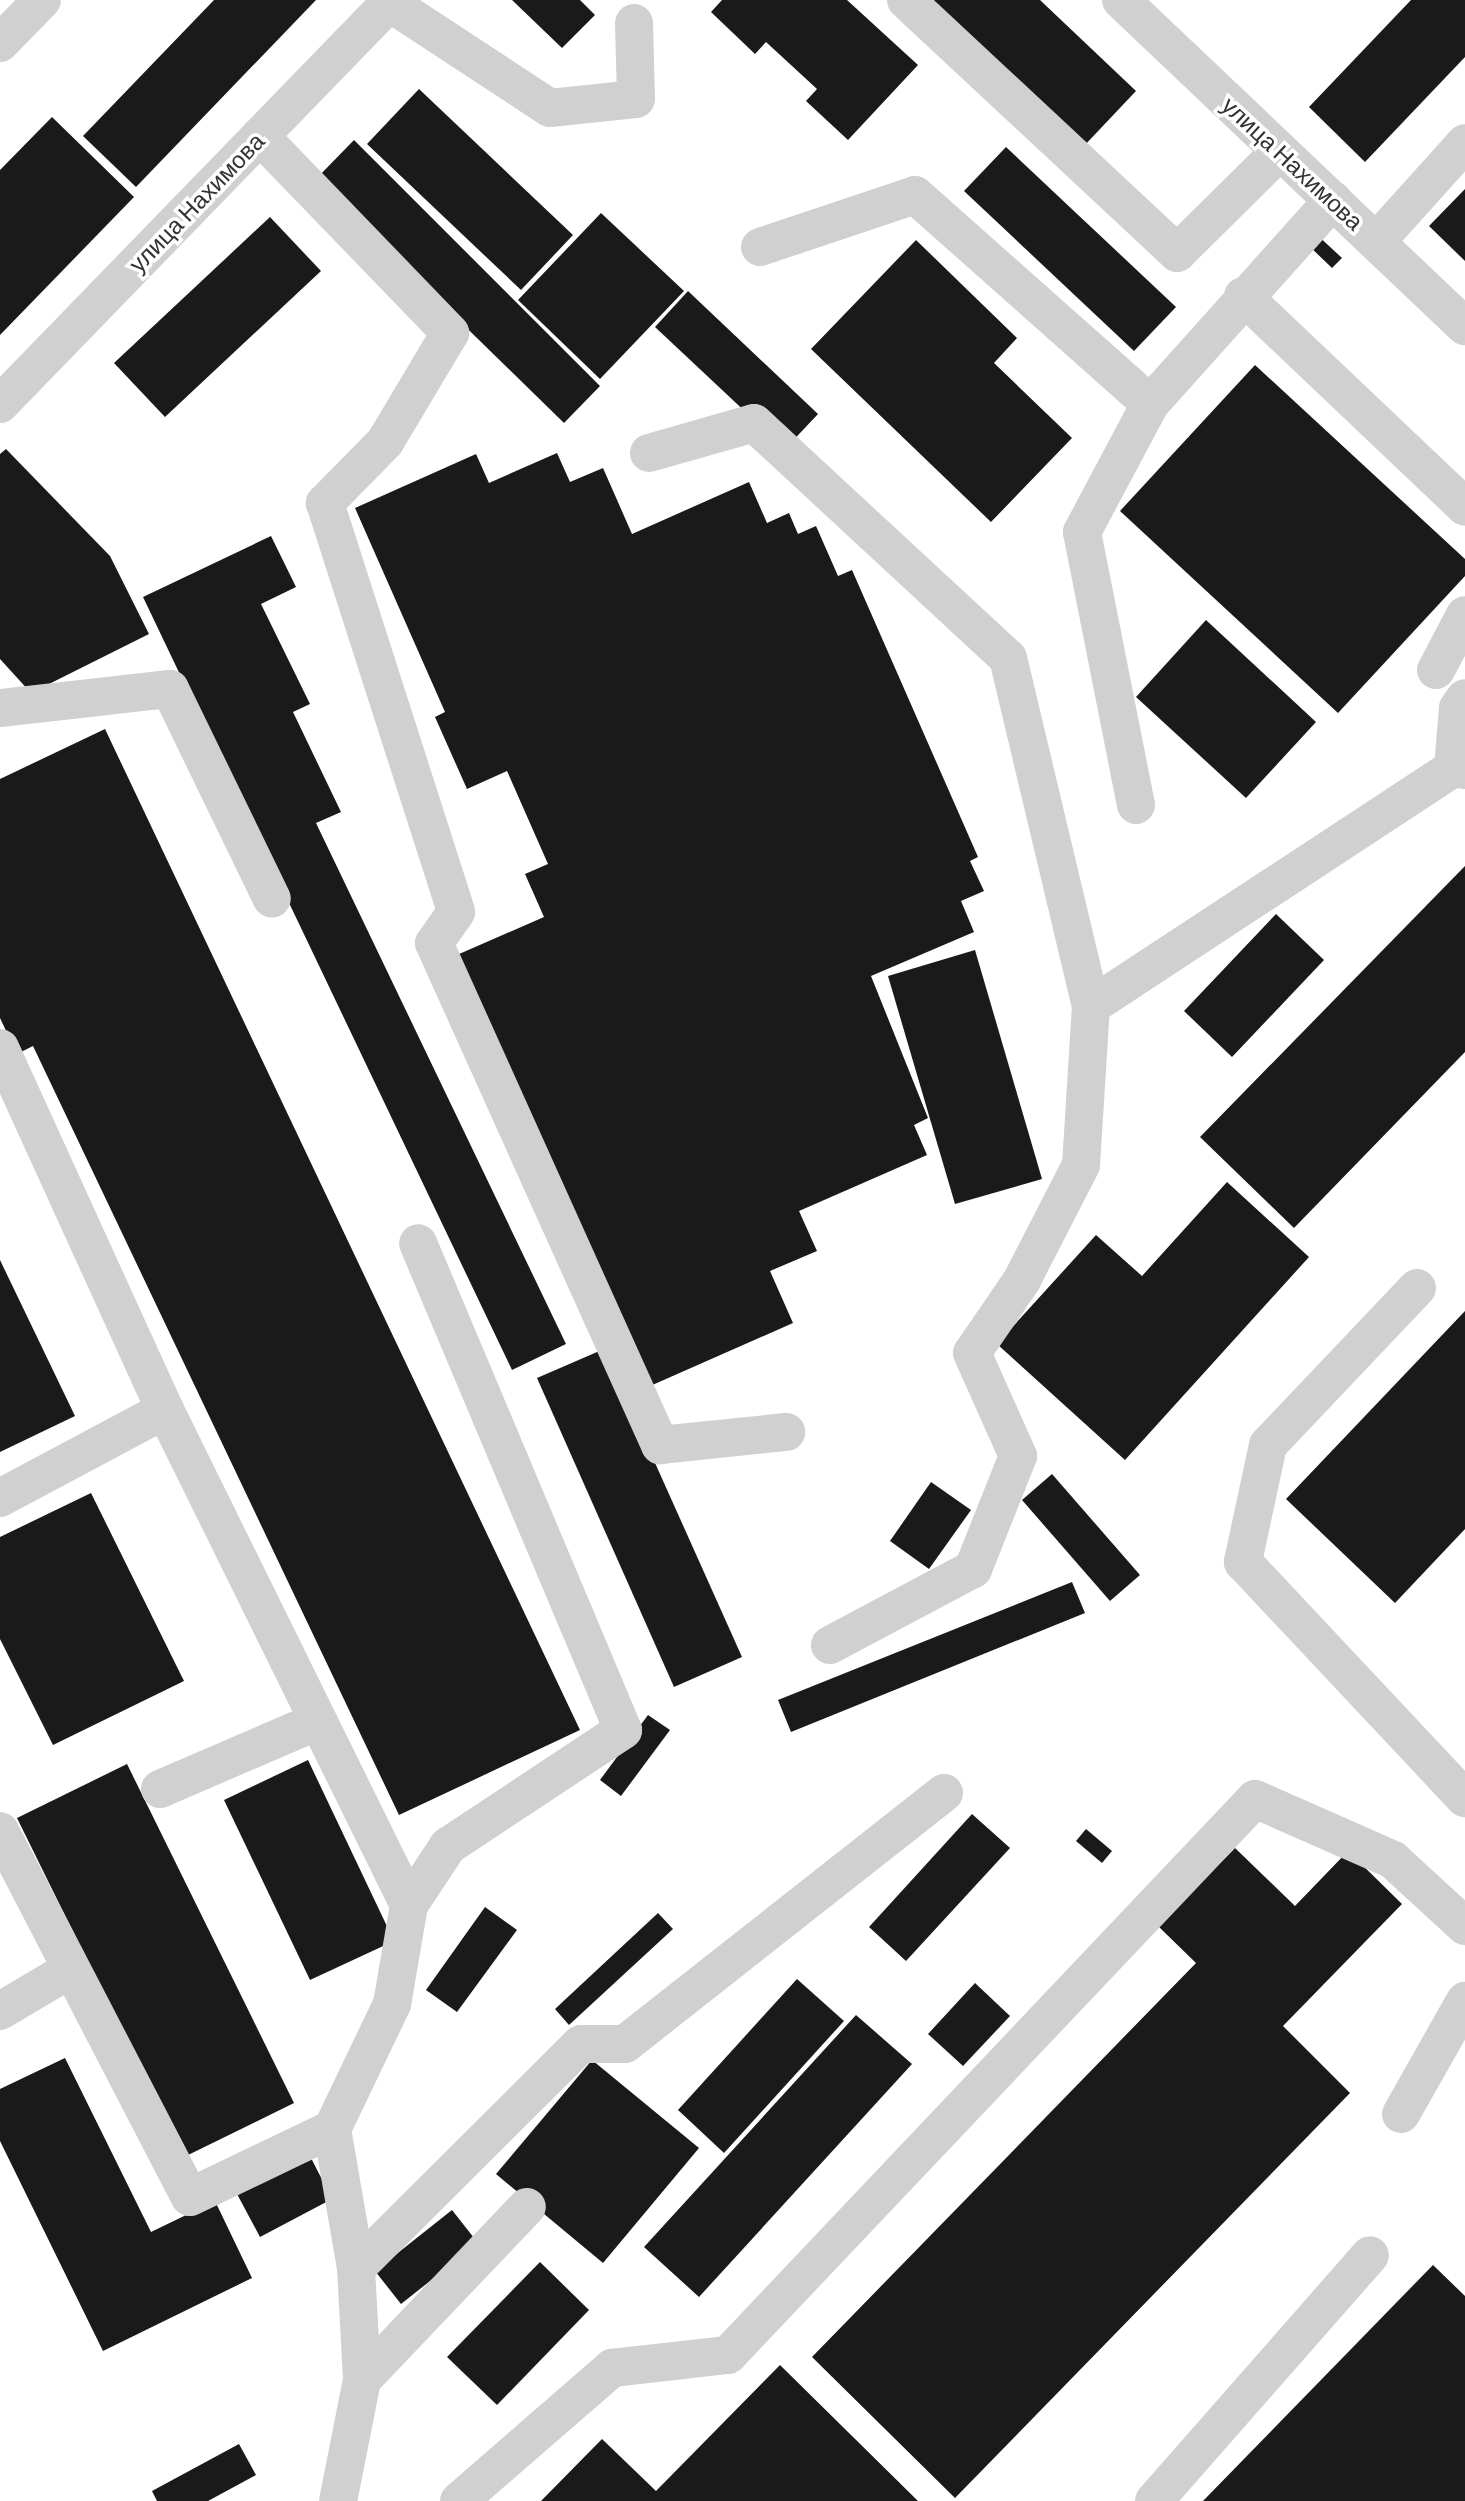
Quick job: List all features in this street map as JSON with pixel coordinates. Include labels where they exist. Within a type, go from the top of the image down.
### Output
[{"type":"street","points":[[0,43],[42,0]]},
{"type":"street","points":[[906,0],[1177,253],[1280,151]]},
{"type":"street","name":"улица Нахимова","points":[[1121,0],[1465,326]]},
{"type":"street","points":[[391,1],[550,108],[636,99],[634,23]]},
{"type":"street","name":"улица Нахимова","points":[[0,404],[391,1]]},
{"type":"street","points":[[260,136],[450,333],[385,442],[325,503],[456,912],[434,943],[660,1446],[786,1432]]},
{"type":"street","points":[[1376,242],[1465,143]]},
{"type":"street","points":[[760,247],[915,195],[1150,404]]},
{"type":"street","points":[[1136,805],[1082,532],[1150,404],[1243,296],[1333,201]]},
{"type":"street","points":[[1243,296],[1465,507]]},
{"type":"street","points":[[649,453],[754,423],[1008,658],[1091,1006],[1081,1165],[1022,1280],[972,1353],[1018,1456],[973,1569],[830,1645]]},
{"type":"street","points":[[1436,670],[1465,615]]},
{"type":"street","points":[[0,709],[170,689],[272,899]]},
{"type":"street","points":[[1091,1006],[1459,769],[1458,708],[1465,698]]},
{"type":"street","points":[[0,1048],[165,1410],[408,1905]]},
{"type":"street","points":[[338,2501],[362,2380],[356,2268],[332,2129],[392,2004],[408,1905],[448,1846],[623,1730],[418,1243]]},
{"type":"street","points":[[1417,1288],[1268,1445],[1243,1562],[1465,1798]]},
{"type":"street","points":[[0,1498],[165,1410]]},
{"type":"street","points":[[160,1789],[318,1721]]},
{"type":"street","points":[[356,2268],[581,2044],[625,2043],[944,1793]]},
{"type":"street","points":[[459,2501],[612,2368],[727,2355],[1255,1798],[1393,1860],[1465,1926]]},
{"type":"street","points":[[0,1831],[190,2197],[332,2129]]},
{"type":"street","points":[[0,2011],[71,1969]]},
{"type":"street","points":[[1401,2113],[1465,2001]]},
{"type":"street","points":[[362,2380],[527,2207]]},
{"type":"street","points":[[1154,2501],[1370,2255]]},
{"type":"building","points":[[214,0],[316,0],[136,187],[83,136]]},
{"type":"building","points":[[512,0],[580,0],[595,15],[562,48]]},
{"type":"building","points":[[722,0],[847,0],[918,65],[848,140],[806,101],[817,89],[766,42],[755,54],[711,12]]},
{"type":"building","points":[[929,0],[1040,0],[1136,91],[1083,147]]},
{"type":"building","points":[[1411,0],[1465,0],[1465,57],[1365,162],[1309,107]]},
{"type":"building","points":[[419,89],[573,235],[521,290],[367,144]]},
{"type":"building","points":[[52,117],[134,197],[0,335],[0,170]]},
{"type":"building","points":[[354,140],[600,386],[564,423],[315,180]]},
{"type":"building","points":[[1006,147],[1176,307],[1134,351],[964,191]]},
{"type":"building","points":[[1465,189],[1465,261],[1429,226]]},
{"type":"building","points":[[601,213],[684,291],[600,379],[518,300]]},
{"type":"building","points":[[270,217],[321,271],[165,417],[114,363]]},
{"type":"building","points":[[1315,233],[1342,258],[1332,268],[1306,243]]},
{"type":"building","points":[[916,240],[1017,338],[994,363],[1072,438],[991,522],[811,349]]},
{"type":"building","points":[[688,291],[818,414],[785,449],[655,327]]},
{"type":"building","points":[[1255,365],[1465,559],[1465,576],[1338,713],[1120,511]]},
{"type":"building","points":[[6,449],[110,556],[149,634],[31,693],[0,659],[0,454]]},
{"type":"building","points":[[557,453],[570,482],[603,468],[632,534],[749,482],[767,523],[789,513],[798,534],[816,526],[838,576],[852,570],[978,857],[970,861],[984,891],[961,901],[974,932],[871,976],[928,1118],[914,1125],[927,1155],[799,1211],[817,1251],[770,1271],[793,1323],[641,1390],[450,958],[544,917],[525,874],[548,864],[507,771],[467,789],[435,717],[445,712],[355,508],[476,454],[489,483]]},
{"type":"building","points":[[271,536],[296,587],[261,604],[310,704],[293,712],[341,812],[316,823],[566,1344],[512,1370],[143,597]]},
{"type":"building","points":[[1206,620],[1316,722],[1246,798],[1136,697]]},
{"type":"building","points":[[105,729],[580,1730],[399,1815],[33,1046],[17,1054],[0,1018],[0,779]]},
{"type":"building","points":[[1465,866],[1465,1052],[1294,1228],[1200,1137]]},
{"type":"building","points":[[1276,914],[1324,960],[1232,1057],[1184,1011]]},
{"type":"building","points":[[975,950],[1042,1179],[955,1204],[888,976]]},
{"type":"building","points":[[1227,1182],[1309,1257],[1125,1460],[997,1344],[1096,1235],[1142,1276]]},
{"type":"building","points":[[0,1260],[75,1416],[0,1452]]},
{"type":"building","points":[[1465,1311],[1465,1529],[1395,1603],[1286,1499]]},
{"type":"building","points":[[604,1349],[742,1657],[674,1687],[537,1378]]},
{"type":"building","points":[[1052,1474],[1140,1575],[1110,1601],[1022,1500]]},
{"type":"building","points":[[931,1482],[971,1510],[929,1569],[890,1541]]},
{"type":"building","points":[[91,1493],[184,1681],[53,1745],[0,1639],[0,1537]]},
{"type":"building","points":[[1072,1582],[1085,1613],[791,1732],[778,1700]]},
{"type":"building","points":[[648,1715],[670,1730],[621,1796],[600,1780]]},
{"type":"building","points":[[308,1760],[394,1941],[310,1980],[224,1800]]},
{"type":"building","points":[[127,1764],[294,2103],[184,2157],[17,1818]]},
{"type":"building","points":[[972,1814],[1010,1848],[906,1961],[869,1927]]},
{"type":"building","points":[[1086,1829],[1112,1851],[1102,1863],[1076,1841]]},
{"type":"building","points":[[1235,1848],[1295,1906],[1348,1851],[1402,1904],[1283,2026],[1350,2093],[955,2498],[812,2357],[1196,1963],[1158,1926]]},
{"type":"building","points":[[485,1907],[517,1930],[457,2012],[426,1990]]},
{"type":"building","points":[[658,1913],[673,1929],[569,2025],[555,2009]]},
{"type":"building","points":[[797,1979],[844,2021],[724,2153],[678,2110]]},
{"type":"building","points":[[975,1983],[1010,2016],[963,2066],[928,2034]]},
{"type":"building","points":[[856,2015],[912,2064],[699,2297],[644,2247]]},
{"type":"building","points":[[65,2058],[151,2232],[215,2201],[252,2278],[103,2351],[0,2141],[0,2089]]},
{"type":"building","points":[[592,2060],[699,2148],[603,2263],[496,2174]]},
{"type":"building","points":[[310,2156],[332,2199],[260,2237],[237,2194]]},
{"type":"building","points":[[452,2210],[478,2243],[401,2304],[375,2271]]},
{"type":"building","points":[[540,2262],[589,2310],[497,2405],[447,2357]]},
{"type":"building","points":[[1433,2265],[1465,2296],[1465,2501],[1203,2501]]},
{"type":"building","points":[[780,2365],[918,2501],[541,2501],[602,2439],[656,2491]]},
{"type":"building","points":[[239,2444],[256,2475],[208,2501],[157,2501],[152,2491]]}]
